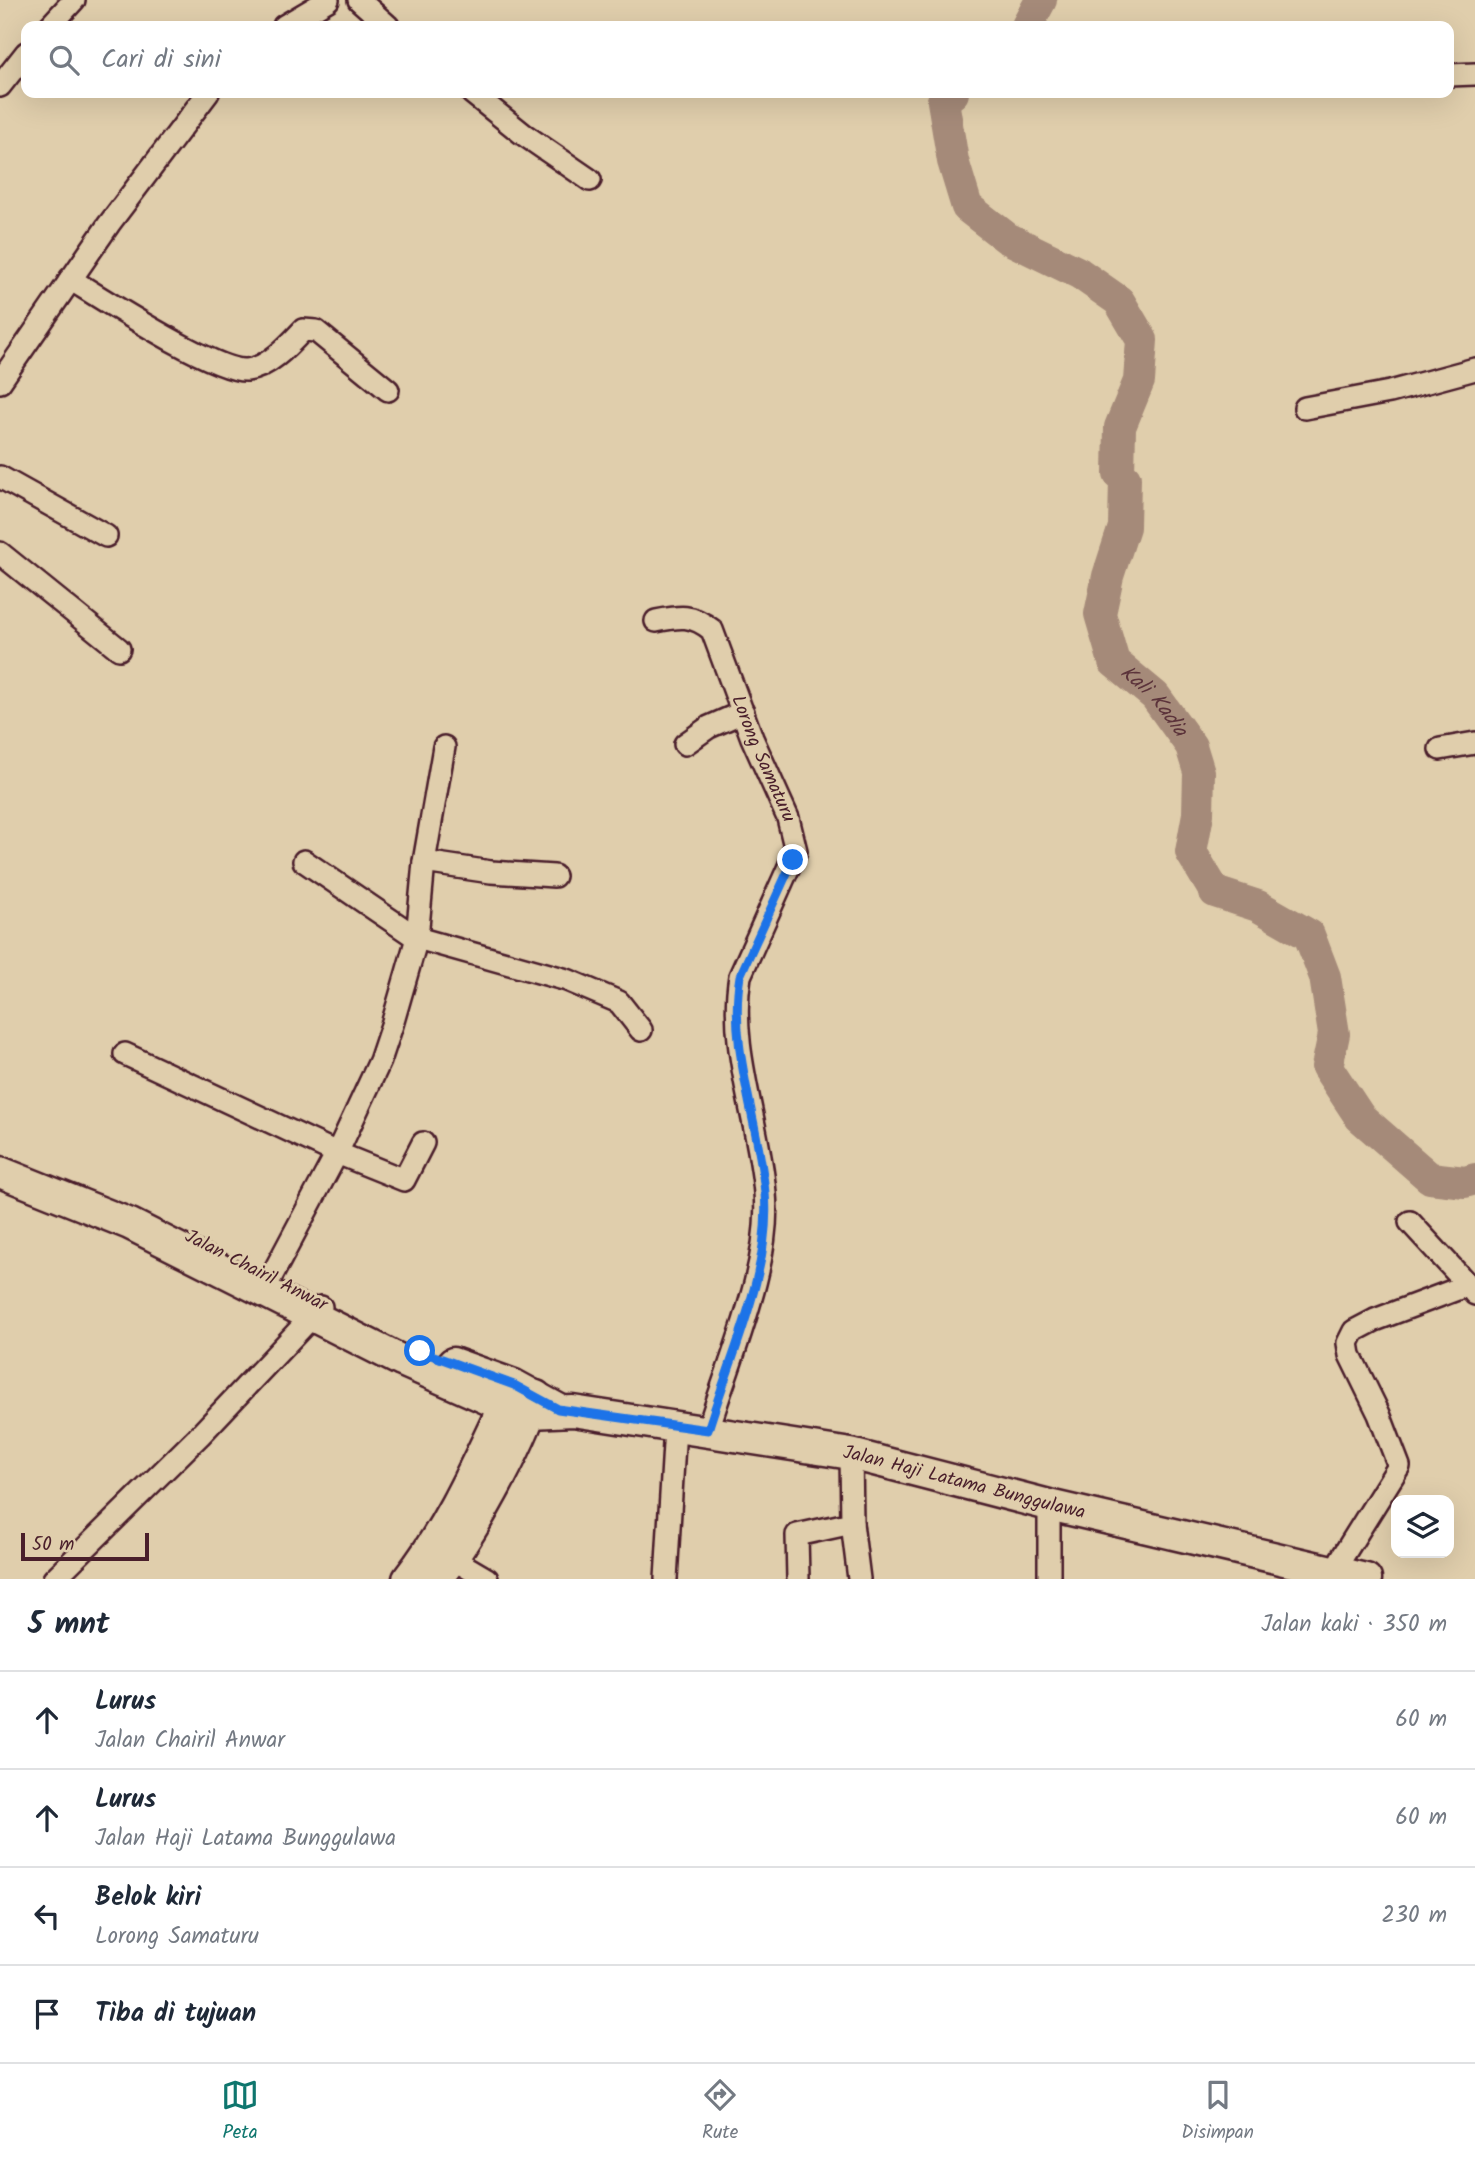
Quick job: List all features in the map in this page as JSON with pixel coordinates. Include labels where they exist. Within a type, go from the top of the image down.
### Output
[{"type":"main road","name":"Jalan Chairil Anwar","points":[[0,1150],[145,1213],[270,1279],[402,1361],[528,1402]]},
{"type":"main road","name":"Jalan Chairil Anwar","points":[[0,1171],[130,1224],[318,1310]]},
{"type":"main road","name":"Jalan Haji Latama Bunggulawa","points":[[528,1402],[850,1454],[1346,1577]]},
{"type":"main road","points":[[445,1569],[528,1402]]},
{"type":"main road","points":[[408,1579],[435,1545],[479,1461],[528,1402]]},
{"type":"street","points":[[55,21],[74,0]]},
{"type":"street","points":[[292,21],[328,0]]},
{"type":"street","points":[[359,0],[382,21]]},
{"type":"street","points":[[1,83],[21,59]]},
{"type":"street","points":[[1454,75],[1475,74]]},
{"type":"street","points":[[0,382],[70,279],[204,98]]},
{"type":"street","points":[[478,98],[523,134],[590,180]]},
{"type":"street","points":[[70,279],[189,350],[238,370],[258,367],[303,330],[316,331],[388,390]]},
{"type":"street","points":[[1305,408],[1390,392],[1475,369]]},
{"type":"street","points":[[0,477],[106,536]]},
{"type":"street","points":[[0,553],[119,649]]},
{"type":"street","name":"Lorong Samaturu","points":[[656,621],[684,615],[699,620],[712,630],[788,818],[796,851],[740,976],[737,993],[738,1024],[765,1192],[766,1227],[739,1336],[708,1430]]},
{"type":"street","points":[[685,744],[709,727],[743,712]]},
{"type":"street","points":[[1440,749],[1475,743]]},
{"type":"street","points":[[270,1279],[337,1153],[380,1061],[417,938],[424,862],[444,747]]},
{"type":"street","points":[[304,861],[417,938],[567,980],[619,1002],[641,1030]]},
{"type":"street","points":[[424,862],[491,872],[554,876]]},
{"type":"street","points":[[125,1054],[337,1153],[404,1180],[423,1143]]},
{"type":"street","points":[[1346,1577],[1341,1559],[1399,1466],[1379,1414],[1350,1355],[1348,1343],[1354,1331],[1375,1320],[1472,1289],[1410,1222]]},
{"type":"street","points":[[54,1579],[200,1434],[318,1310]]},
{"type":"street","points":[[666,1579],[675,1427]]},
{"type":"street","points":[[850,1454],[852,1523],[859,1579]]},
{"type":"street","points":[[1049,1505],[1049,1579]]},
{"type":"street","points":[[798,1579],[797,1535],[852,1523]]},
{"type":"street","points":[[445,1569],[488,1579]]},
{"type":"waterway","name":"Kali Kadia","points":[[1030,21],[1041,0]]},
{"type":"waterway","name":"Kali Kadia","points":[[947,98],[943,101],[953,161],[967,207],[1007,238],[1079,273],[1119,301],[1142,340],[1139,381],[1120,427],[1119,474],[1125,478],[1124,527],[1108,576],[1100,614],[1114,662],[1155,696],[1191,746],[1199,772],[1198,814],[1191,852],[1215,892],[1258,906],[1309,935],[1325,977],[1334,1034],[1327,1067],[1360,1117],[1430,1178],[1465,1182],[1475,1179]]},
{"type":"route","points":[[420,1351],[514,1385],[558,1409],[708,1430],[739,1336],[766,1227],[765,1192],[745,1074],[736,1008],[737,993],[740,976],[793,860]]}]
